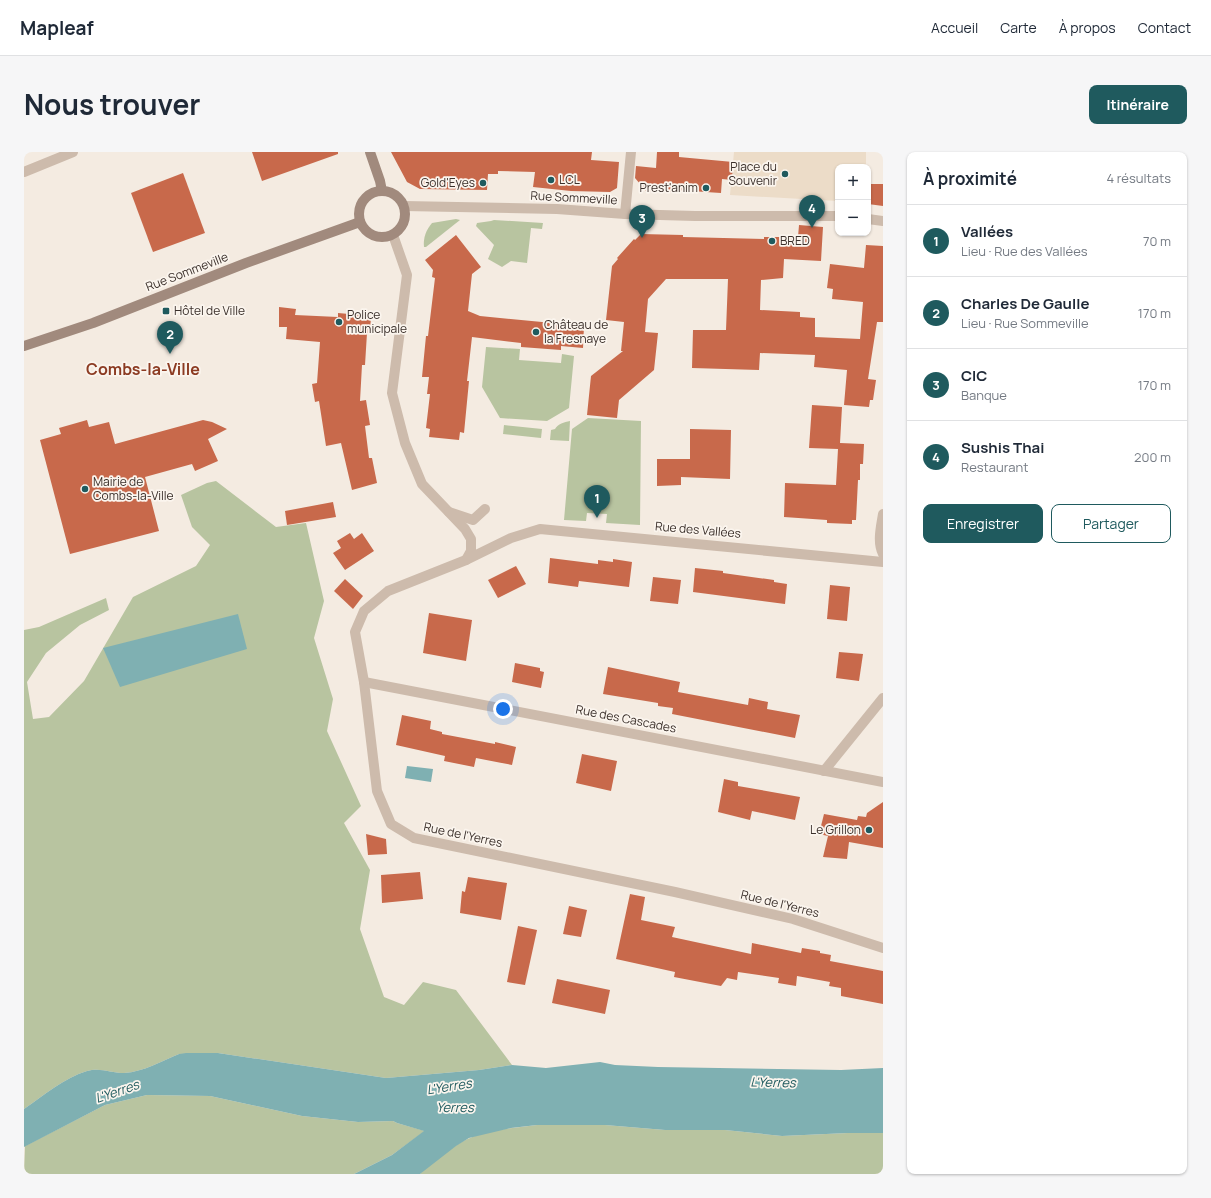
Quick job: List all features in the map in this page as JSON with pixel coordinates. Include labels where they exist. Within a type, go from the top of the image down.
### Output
[{"type":"main road","points":[[370,152],[382,191]]},
{"type":"main road","points":[[382,191],[396,195],[404,206],[406,213],[403,226],[393,235],[377,237],[364,229],[360,222],[360,207],[363,200],[368,195],[382,191]]},
{"type":"main road","name":"Rue Sommeville","points":[[24,346],[93,323],[246,263],[360,222]]},
{"type":"street","points":[[24,172],[73,152]]},
{"type":"street","points":[[625,214],[631,152]]},
{"type":"street","name":"Rue Sommeville","points":[[404,206],[557,208],[625,214],[695,216],[835,216]]},
{"type":"street","points":[[871,219],[883,221]]},
{"type":"street","points":[[393,235],[407,275],[392,392],[405,443],[422,484],[465,529],[471,539],[471,552],[466,560]]},
{"type":"street","points":[[448,512],[473,520],[485,510]]},
{"type":"street","points":[[883,514],[880,532],[881,549],[883,554]]},
{"type":"street","name":"Rue des Vallées","points":[[511,538],[540,529],[883,562]]},
{"type":"street","name":"Rue de l'Yerres","points":[[511,538],[466,560],[388,591],[364,611],[355,632],[364,682],[377,791],[391,824],[414,838],[675,892],[793,919],[883,948]]},
{"type":"street","name":"Rue des Cascades","points":[[364,682],[883,782]]},
{"type":"street","points":[[824,771],[883,698]]},
{"type":"green space","points":[[456,219],[460,220],[426,247],[424,247],[425,234],[432,223]]},
{"type":"green space","points":[[494,220],[543,223],[542,229],[531,228],[527,263],[511,261],[502,267],[488,259],[494,245],[476,226],[477,223]]},
{"type":"green space","points":[[486,347],[520,349],[519,360],[561,363],[562,354],[574,356],[569,408],[547,421],[500,418],[482,387]]},
{"type":"green space","points":[[588,418],[641,421],[640,525],[606,523],[607,514],[587,513],[586,521],[564,520],[572,429]]},
{"type":"green space","points":[[570,421],[569,441],[550,440],[551,430]]},
{"type":"green space","points":[[504,425],[542,429],[541,438],[503,434]]},
{"type":"green space","points":[[216,481],[276,527],[306,523],[324,601],[314,638],[333,699],[327,731],[361,806],[344,823],[370,870],[360,929],[384,997],[404,1005],[423,982],[456,990],[512,1065],[479,1070],[386,1078],[218,1053],[179,1054],[138,1071],[119,1073],[101,1070],[87,1071],[62,1082],[24,1109],[24,630],[39,627],[106,598],[109,610],[80,625],[46,653],[27,682],[33,719],[49,717],[84,681],[133,597],[196,566],[210,545],[192,527],[181,495],[207,483]]},
{"type":"green space","points":[[147,1095],[210,1096],[302,1116],[358,1122],[393,1121],[425,1131],[392,1155],[354,1174],[24,1174],[25,1146],[105,1105]]},
{"type":"green space","points":[[537,1125],[605,1125],[665,1130],[725,1130],[782,1136],[883,1133],[883,1174],[420,1174],[444,1154],[470,1138],[495,1131]]},
{"type":"shaded area","name":"Place du Souvenir","points":[[734,152],[866,152],[866,164],[835,164],[835,201],[730,195]]},
{"type":"water","points":[[238,614],[247,649],[120,687],[103,648]]},
{"type":"water","points":[[407,766],[433,769],[431,782],[405,778]]},
{"type":"water","name":"Yerres","points":[[218,1053],[386,1078],[479,1070],[512,1065],[546,1068],[600,1062],[615,1065],[658,1067],[841,1070],[883,1068],[883,1133],[782,1136],[725,1130],[665,1130],[605,1125],[537,1125],[511,1128],[469,1138],[456,1146],[420,1174],[354,1174],[392,1155],[424,1131],[393,1121],[358,1122],[302,1116],[210,1096],[147,1095],[105,1105],[24,1147],[24,1109],[62,1082],[92,1070],[124,1073],[138,1071],[179,1054]]},
{"type":"building","points":[[252,152],[338,152],[338,154],[262,181]]},
{"type":"building","points":[[391,152],[592,152],[591,160],[619,162],[617,188],[610,192],[571,191],[533,187],[535,172],[498,171],[498,174],[488,174],[487,190],[420,189],[407,182]]},
{"type":"building","points":[[657,152],[679,152],[679,157],[733,162],[732,180],[722,179],[721,193],[675,190],[675,192],[646,191],[635,178],[636,166],[656,168]]},
{"type":"building","points":[[183,173],[205,233],[153,252],[131,193]]},
{"type":"building","points":[[871,184],[883,184],[883,206],[871,204]]},
{"type":"building","points":[[799,225],[823,227],[821,261],[784,259],[783,278],[761,280],[760,310],[800,312],[800,317],[815,318],[815,337],[860,339],[863,302],[832,299],[833,289],[827,288],[830,264],[864,268],[866,245],[883,246],[883,322],[877,322],[868,379],[876,380],[873,400],[870,400],[869,407],[844,405],[847,370],[814,367],[815,355],[760,353],[759,370],[692,368],[693,330],[726,330],[728,279],[666,279],[648,299],[645,332],[658,333],[654,370],[619,400],[617,418],[587,415],[591,376],[623,351],[621,351],[624,322],[606,320],[612,266],[634,239],[635,240],[641,234],[683,235],[683,237],[764,239],[764,237],[798,237]]},
{"type":"building","points":[[456,235],[481,267],[472,274],[468,311],[480,316],[584,326],[583,348],[561,346],[561,350],[521,347],[521,343],[472,337],[467,381],[469,381],[464,433],[460,432],[459,440],[429,437],[430,429],[426,428],[430,394],[427,394],[429,377],[422,377],[426,336],[428,336],[435,278],[432,277],[433,270],[425,260]]},
{"type":"building","points":[[279,307],[296,309],[295,315],[338,317],[338,313],[371,316],[370,333],[367,333],[365,365],[362,365],[360,401],[366,400],[370,425],[365,426],[369,458],[372,458],[377,483],[352,490],[341,443],[326,446],[319,401],[315,402],[312,384],[317,383],[320,342],[286,339],[287,327],[279,327]]},
{"type":"building","points":[[812,405],[842,407],[840,443],[864,444],[863,464],[860,464],[860,480],[858,480],[856,520],[852,520],[852,524],[827,523],[827,520],[784,517],[785,483],[836,485],[838,449],[809,448]]},
{"type":"building","name":"Mairie de Combs-la-Ville","points":[[87,420],[89,427],[109,422],[115,444],[203,420],[212,422],[227,429],[208,439],[218,461],[195,471],[192,464],[145,477],[159,531],[70,554],[40,440],[61,434],[59,428]]},
{"type":"building","points":[[690,429],[731,430],[730,479],[681,477],[681,485],[657,486],[657,459],[690,459]]},
{"type":"building","points":[[333,502],[336,517],[287,525],[285,511]]},
{"type":"building","points":[[350,533],[354,539],[362,533],[374,551],[345,570],[333,553],[341,548],[337,541]]},
{"type":"building","points":[[550,558],[598,564],[598,560],[613,562],[613,559],[632,562],[629,587],[579,581],[578,587],[548,583]]},
{"type":"building","points":[[516,566],[526,584],[498,598],[488,580]]},
{"type":"building","points":[[695,568],[723,571],[723,573],[774,580],[774,582],[787,584],[785,604],[693,592]]},
{"type":"building","points":[[653,577],[681,580],[678,604],[650,601]]},
{"type":"building","points":[[345,579],[363,596],[353,609],[334,591]]},
{"type":"building","points":[[830,585],[850,587],[847,621],[827,619]]},
{"type":"building","points":[[429,613],[472,620],[466,661],[423,653]]},
{"type":"building","points":[[839,652],[863,654],[859,681],[836,678]]},
{"type":"building","points":[[515,663],[540,668],[540,671],[544,672],[541,688],[512,682]]},
{"type":"building","points":[[608,667],[680,682],[678,692],[748,705],[749,698],[768,702],[767,709],[800,715],[795,738],[672,714],[673,708],[658,706],[658,703],[603,694]]},
{"type":"building","points":[[402,715],[431,721],[430,729],[442,732],[442,734],[495,744],[495,742],[516,747],[512,765],[476,758],[474,767],[444,761],[445,756],[396,745]]},
{"type":"building","points":[[582,754],[617,761],[611,791],[576,783]]},
{"type":"building","points":[[724,779],[738,782],[738,786],[800,797],[795,820],[752,811],[750,820],[718,812]]},
{"type":"building","points":[[883,802],[883,848],[849,842],[847,859],[823,857],[828,836],[819,834],[824,814],[857,820],[858,816],[866,817],[867,813]]},
{"type":"building","points":[[366,834],[386,839],[387,854],[368,855]]},
{"type":"building","points":[[420,872],[423,899],[382,903],[381,875]]},
{"type":"building","points":[[468,877],[507,883],[501,920],[460,913],[462,891],[465,892]]},
{"type":"building","points":[[630,894],[645,897],[641,920],[675,927],[672,937],[751,954],[752,943],[801,953],[802,948],[820,951],[820,953],[831,955],[830,961],[883,971],[883,1004],[841,996],[841,988],[829,986],[830,982],[797,976],[796,986],[778,983],[779,978],[738,972],[737,980],[727,978],[721,986],[674,977],[675,972],[616,959]]},
{"type":"building","points":[[569,906],[587,910],[581,937],[563,934]]},
{"type":"building","points":[[518,926],[537,930],[525,985],[507,982]]},
{"type":"building","points":[[557,979],[610,990],[605,1014],[552,1003]]},
{"type":"place","name":"Place du Souvenir","points":[[785,174]]},
{"type":"place","name":"LCL","points":[[551,180]]},
{"type":"place","name":"Gold'Eyes","points":[[483,183]]},
{"type":"place","name":"Prest'anim","points":[[706,188]]},
{"type":"place","name":"Sushis Thai","points":[[812,228]]},
{"type":"place","name":"CIC","points":[[642,238]]},
{"type":"place","name":"BRED","points":[[772,241]]},
{"type":"place","name":"Hôtel de Ville","points":[[166,311]]},
{"type":"place","name":"Police municipale","points":[[339,322]]},
{"type":"place","name":"Château de la Fresnaye","points":[[536,332]]},
{"type":"place","name":"Charles De Gaulle","points":[[170,354]]},
{"type":"place","name":"Mairie de Combs-la-Ville","points":[[85,489]]},
{"type":"place","name":"Vallées","points":[[597,518]]},
{"type":"place","name":"Le Grillon","points":[[869,830]]},
{"type":"district","name":"Combs-la-Ville","points":[[143,369]]},
{"type":"water label","name":"L'Yerres","points":[[773,1082]]},
{"type":"water label","name":"L'Yerres","points":[[449,1086]]},
{"type":"water label","name":"L'Yerres","points":[[117,1091]]}]
